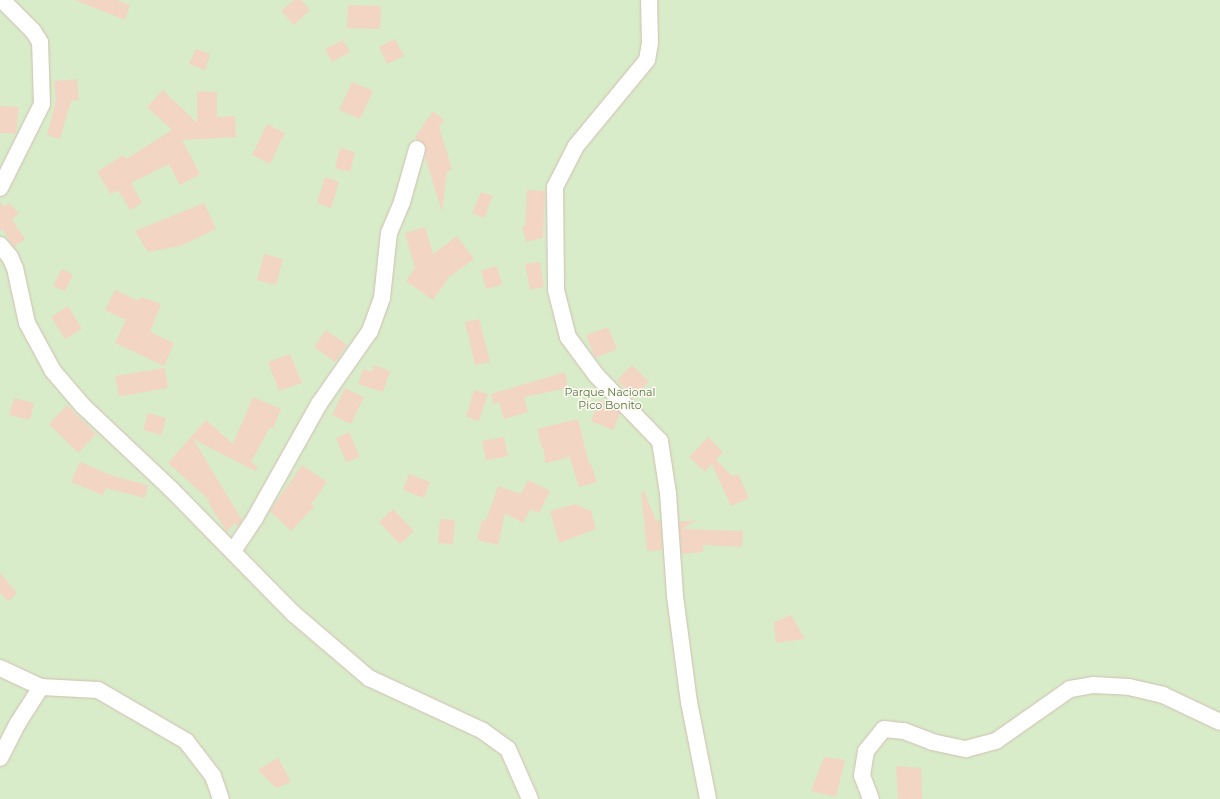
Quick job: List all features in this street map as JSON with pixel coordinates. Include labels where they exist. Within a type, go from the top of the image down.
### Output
[{"type":"street","points":[[0,188],[42,104],[40,42],[33,31],[2,0]]},
{"type":"street","points":[[649,0],[650,43],[646,60],[576,146],[555,187],[556,290],[568,337],[596,375],[660,441],[668,493],[675,596],[688,696],[708,799]]},
{"type":"street","points":[[233,552],[255,518],[319,404],[370,331],[382,298],[389,233],[402,202],[417,149]]},
{"type":"street","points":[[0,245],[10,257],[28,323],[53,371],[83,406],[171,489],[294,614],[369,678],[483,731],[508,749],[530,799]]},
{"type":"street","points":[[0,668],[41,687],[98,690],[186,741],[214,776],[221,799]]},
{"type":"street","points":[[871,799],[862,776],[866,751],[884,729],[904,731],[932,742],[966,749],[996,741],[1070,688],[1093,685],[1129,687],[1163,694],[1220,722]]},
{"type":"street","points":[[0,758],[18,723],[41,687]]},
{"type":"green space","name":"Parque Nacional Pico Bonito","points":[[0,0],[1220,0],[1220,799],[0,799]]},
{"type":"building","points":[[75,0],[116,0],[130,5],[125,20]]},
{"type":"building","points":[[294,0],[301,0],[310,10],[294,25],[281,11]]},
{"type":"building","points":[[348,5],[381,6],[380,29],[347,28]]},
{"type":"building","points":[[395,39],[404,56],[387,64],[379,47]]},
{"type":"building","points":[[343,40],[350,52],[332,62],[325,49]]},
{"type":"building","points":[[196,49],[210,54],[205,70],[189,64]]},
{"type":"building","points":[[77,79],[79,100],[71,101],[60,139],[47,135],[56,100],[54,81]]},
{"type":"building","points":[[352,82],[373,91],[360,119],[339,110]]},
{"type":"building","points":[[163,90],[197,123],[197,91],[217,92],[217,117],[235,116],[236,137],[182,140],[200,174],[180,185],[169,164],[131,183],[142,203],[130,210],[118,190],[111,194],[97,172],[123,155],[126,159],[172,130],[147,107]]},
{"type":"building","points":[[0,106],[19,107],[16,134],[0,133]]},
{"type":"building","points":[[433,111],[444,120],[439,127],[452,169],[447,171],[442,212],[425,157],[426,146],[415,137]]},
{"type":"building","points":[[267,124],[285,133],[270,164],[252,155]]},
{"type":"building","points":[[340,148],[355,152],[350,172],[335,168]]},
{"type":"building","points":[[325,177],[339,182],[331,208],[317,203]]},
{"type":"building","points":[[527,190],[545,191],[543,238],[526,242],[522,226],[525,226]]},
{"type":"building","points":[[481,192],[493,196],[484,218],[472,213]]},
{"type":"building","points":[[0,202],[4,207],[9,203],[19,213],[12,220],[25,239],[14,247],[2,229],[0,231]]},
{"type":"building","points":[[204,203],[216,229],[180,246],[148,252],[135,231]]},
{"type":"building","points":[[425,227],[433,254],[457,236],[474,259],[449,277],[433,300],[406,281],[415,268],[405,233]]},
{"type":"building","points":[[264,254],[283,259],[276,285],[257,280]]},
{"type":"building","points":[[540,262],[544,287],[530,290],[525,264]]},
{"type":"building","points":[[497,266],[502,285],[486,289],[481,270]]},
{"type":"building","points":[[62,269],[73,275],[65,291],[53,286]]},
{"type":"building","points":[[115,290],[139,301],[141,297],[161,304],[150,332],[174,343],[164,366],[115,343],[126,320],[105,310]]},
{"type":"building","points":[[68,306],[82,329],[65,339],[51,317]]},
{"type":"building","points":[[479,319],[490,362],[475,365],[465,322]]},
{"type":"building","points":[[608,327],[617,349],[595,358],[586,335]]},
{"type":"building","points":[[326,330],[347,345],[335,362],[314,347]]},
{"type":"building","points":[[290,354],[302,383],[279,391],[268,362]]},
{"type":"building","points":[[373,365],[390,371],[383,392],[358,384],[363,369],[372,372]]},
{"type":"building","points":[[632,365],[649,382],[634,397],[617,380]]},
{"type":"building","points":[[165,368],[168,388],[119,396],[115,376]]},
{"type":"building","points":[[565,372],[568,388],[524,397],[528,412],[504,419],[499,402],[493,404],[491,394]]},
{"type":"building","points":[[345,388],[364,397],[351,424],[332,415]]},
{"type":"building","points":[[474,390],[488,394],[479,421],[466,417]]},
{"type":"building","points":[[253,397],[281,409],[273,429],[270,427],[251,462],[258,468],[255,471],[193,439],[242,520],[238,526],[234,523],[227,532],[207,501],[211,502],[168,463],[206,420],[233,444]]},
{"type":"building","points":[[14,398],[34,403],[30,420],[9,415]]},
{"type":"building","points":[[599,400],[612,405],[620,413],[613,430],[591,421]]},
{"type":"building","points":[[67,405],[96,434],[78,453],[49,424]]},
{"type":"building","points":[[148,413],[166,418],[162,435],[143,430]]},
{"type":"building","points":[[578,419],[589,464],[591,464],[597,482],[579,487],[569,455],[567,458],[545,463],[544,449],[542,449],[537,429]]},
{"type":"building","points":[[349,432],[360,457],[346,462],[336,438]]},
{"type":"building","points":[[504,437],[508,456],[486,460],[482,441]]},
{"type":"building","points":[[708,437],[723,452],[716,460],[732,476],[738,474],[749,498],[731,506],[712,464],[705,472],[689,457]]},
{"type":"building","points":[[80,462],[113,476],[148,485],[145,498],[106,488],[103,495],[71,482]]},
{"type":"building","points":[[302,465],[327,482],[311,504],[314,507],[291,531],[270,511]]},
{"type":"building","points":[[409,474],[430,482],[424,498],[403,490]]},
{"type":"building","points":[[528,480],[550,491],[539,513],[530,509],[523,523],[505,513],[498,545],[477,540],[482,520],[486,521],[498,486],[521,494]]},
{"type":"building","points":[[644,491],[656,521],[660,520],[662,550],[647,551],[641,492]]},
{"type":"building","points":[[575,504],[591,511],[596,529],[559,543],[550,511]]},
{"type":"building","points":[[393,509],[414,531],[400,544],[379,522]]},
{"type":"building","points":[[440,519],[455,520],[453,544],[438,543]]},
{"type":"building","points":[[697,520],[682,529],[743,531],[742,547],[703,545],[703,552],[682,554],[679,522]]},
{"type":"building","points":[[0,573],[17,593],[8,602],[0,593]]},
{"type":"building","points":[[791,615],[805,639],[776,643],[774,622]]},
{"type":"building","points":[[824,757],[845,760],[836,797],[811,791]]},
{"type":"building","points":[[278,758],[291,782],[276,788],[258,770]]},
{"type":"building","points":[[896,766],[921,768],[922,799],[898,799]]}]
